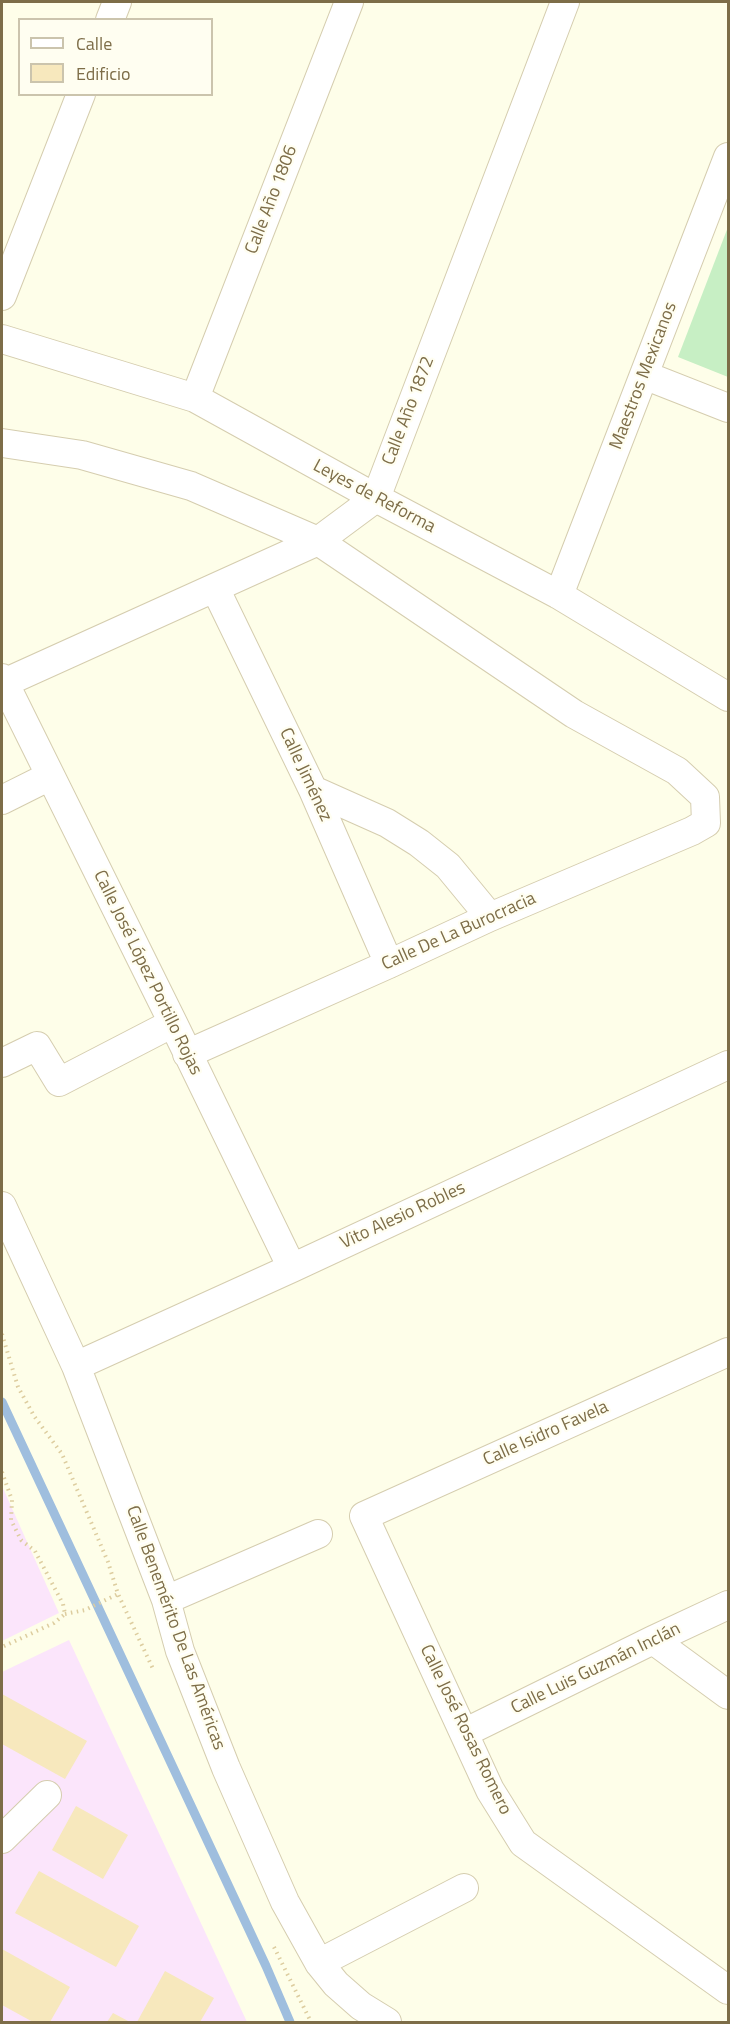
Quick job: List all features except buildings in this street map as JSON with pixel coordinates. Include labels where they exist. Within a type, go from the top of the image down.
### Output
[{"type":"street","points":[[111,18],[117,2]]},
{"type":"street","name":"Calle Año 1806","points":[[195,398],[349,2]]},
{"type":"street","name":"Calle Año 1872","points":[[376,498],[565,2]]},
{"type":"street","points":[[2,296],[80,96]]},
{"type":"street","name":"Maestros Mexicanos","points":[[559,595],[729,157]]},
{"type":"street","name":"Leyes de Reforma","points":[[2,339],[195,398],[559,595],[729,697]]},
{"type":"street","points":[[644,375],[729,408]]},
{"type":"street","points":[[2,443],[82,455],[191,486],[318,541]]},
{"type":"street","points":[[3,680],[318,541],[376,498]]},
{"type":"street","name":"Calle De La Burocracia","points":[[187,1054],[389,964],[490,916],[706,823],[705,797],[677,771],[574,714],[318,541]]},
{"type":"street","name":"Calle Jiménez","points":[[215,588],[313,790],[389,964]]},
{"type":"street","name":"Calle José López Portillo Rojas","points":[[3,680],[292,1268]]},
{"type":"street","points":[[2,800],[50,776]]},
{"type":"street","points":[[313,790],[387,823],[418,843],[448,866],[490,916]]},
{"type":"street","points":[[2,1063],[37,1046],[59,1082],[173,1023]]},
{"type":"street","name":"Vito Alesio Robles","points":[[76,1366],[729,1065]]},
{"type":"street","name":"Calle Benemérito De Las Américas","points":[[2,1206],[76,1366],[166,1600],[180,1651],[226,1768],[285,1902],[319,1963],[336,1984],[361,2006],[387,2022]]},
{"type":"street","name":"Calle Isidro Favela","points":[[364,1516],[729,1352]]},
{"type":"street","name":"Calle José Rosas Romero","points":[[364,1516],[490,1790],[523,1843],[729,1990]]},
{"type":"street","points":[[166,1600],[318,1534]]},
{"type":"street","name":"Calle Luis Guzmán Inclán","points":[[464,1733],[653,1640],[725,1612]]},
{"type":"street","points":[[653,1640],[729,1695]]},
{"type":"street","points":[[2,1839],[47,1795]]},
{"type":"street","points":[[319,1963],[464,1888]]},
{"type":"path","points":[[2,1473],[12,1500],[11,1520],[21,1540],[35,1551],[63,1604],[65,1614]]},
{"type":"path","points":[[2,1647],[54,1623],[65,1614],[85,1610],[118,1594]]},
{"type":"shaded area","points":[[2,1486],[59,1613],[2,1641]]},
{"type":"shaded area","points":[[69,1640],[247,2022],[2,2022],[2,1672]]},
{"type":"green space","points":[[728,227],[728,377],[678,357]]},
{"type":"waterway","points":[[2,1402],[266,1966],[290,2022]]}]
